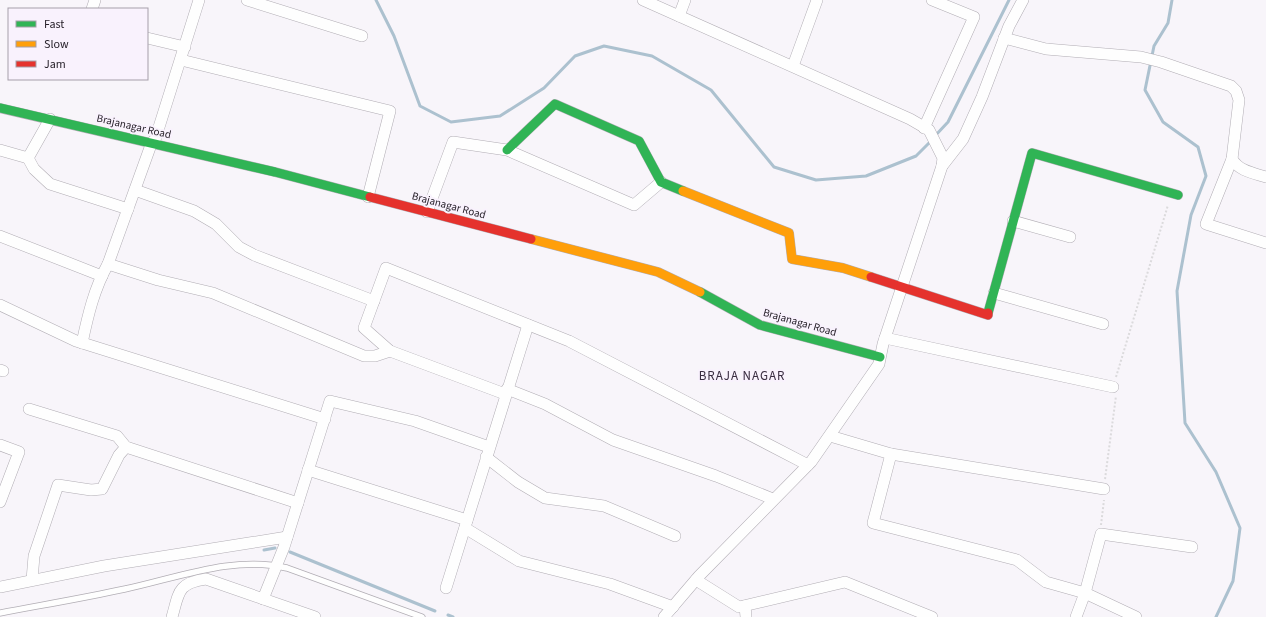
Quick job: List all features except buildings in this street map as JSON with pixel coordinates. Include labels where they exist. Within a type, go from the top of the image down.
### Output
[{"type":"street","points":[[82,343],[89,307],[108,264],[153,143],[200,0]]},
{"type":"street","points":[[247,0],[362,36]]},
{"type":"street","points":[[643,0],[910,119],[926,129],[942,162]]},
{"type":"street","points":[[679,16],[685,0]]},
{"type":"street","points":[[793,66],[816,0]]},
{"type":"street","points":[[926,129],[974,17],[932,0]]},
{"type":"street","points":[[664,617],[696,580],[773,499],[808,465],[830,436],[879,364],[885,338],[903,287],[942,162],[963,138],[982,97],[1004,38],[1023,0]]},
{"type":"street","points":[[148,38],[185,47]]},
{"type":"street","points":[[1004,38],[1046,49],[1141,57],[1161,62],[1231,86],[1236,91],[1239,100],[1232,159],[1206,224],[1266,243]]},
{"type":"street","points":[[181,60],[390,111],[368,197]]},
{"type":"street","points":[[507,150],[555,104],[639,142],[661,182],[789,233],[792,259],[843,268],[988,316],[1032,153],[1175,193]]},
{"type":"street","name":"Brajanagar Road","points":[[0,108],[153,143],[658,272],[686,284],[760,324],[880,357]]},
{"type":"street","points":[[28,158],[50,119]]},
{"type":"street","points":[[427,212],[453,142],[507,150],[634,205],[661,182]]},
{"type":"street","points":[[0,150],[28,158],[34,169],[50,184],[128,209]]},
{"type":"street","points":[[1232,159],[1236,165],[1246,171],[1266,177]]},
{"type":"street","points":[[135,190],[194,211],[216,224],[240,247],[254,255],[374,301]]},
{"type":"street","points":[[1013,221],[1070,237]]},
{"type":"street","points":[[0,236],[102,276]]},
{"type":"street","points":[[108,264],[158,280],[213,293],[364,356],[375,356],[390,351]]},
{"type":"street","points":[[773,499],[716,476],[613,440],[545,404],[506,392],[390,351],[364,328],[386,268],[569,341],[808,465]]},
{"type":"street","points":[[994,293],[1103,324]]},
{"type":"street","points":[[0,305],[82,343],[325,419]]},
{"type":"street","points":[[446,588],[528,325]]},
{"type":"street","points":[[885,338],[1113,387]]},
{"type":"street","points":[[263,599],[287,537],[330,401],[415,421],[488,452],[518,482],[545,498],[604,506],[675,536]]},
{"type":"street","points":[[28,409],[117,436],[126,447],[298,503]]},
{"type":"street","points":[[830,436],[891,454],[1104,489]]},
{"type":"street","points":[[0,445],[19,452],[0,502]]},
{"type":"street","points":[[32,580],[34,556],[58,485],[91,490],[102,489],[119,455],[126,447]]},
{"type":"street","points":[[891,454],[873,523],[1017,560],[1046,582],[1085,593],[1136,617]]},
{"type":"street","points":[[308,470],[466,524],[519,561],[610,584],[673,607]]},
{"type":"street","points":[[1076,617],[1085,593],[1101,534],[1192,547]]},
{"type":"street","points":[[0,587],[104,566],[287,537]]},
{"type":"street","points":[[172,617],[180,590],[187,583],[194,580],[206,579],[315,617]]},
{"type":"street","points":[[696,580],[739,607],[845,582],[932,617]]},
{"type":"street","points":[[745,606],[746,617]]},
{"type":"lane","points":[[0,613],[125,589],[217,568],[258,564],[277,566],[422,617]]},
{"type":"path","points":[[1101,534],[1104,489],[1116,398],[1113,387],[1175,193]]},
{"type":"waterway","points":[[376,0],[394,36],[420,106],[451,122],[500,116],[544,88],[575,56],[604,46],[652,56],[711,90],[774,167],[816,180],[866,176],[916,156],[931,141]]},
{"type":"waterway","points":[[934,137],[948,122],[1009,0]]},
{"type":"waterway","points":[[1172,0],[1168,23],[1154,46],[1145,90],[1163,122],[1198,147],[1206,176],[1191,215],[1177,291],[1185,423],[1216,472],[1240,528],[1233,581],[1216,617]]},
{"type":"waterway","points":[[264,550],[275,548]]},
{"type":"waterway","points":[[290,552],[435,611]]},
{"type":"waterway","points":[[448,615],[453,617]]},
{"type":"traffic: fast","points":[[507,150],[555,104],[639,141],[661,182],[683,191]]},
{"type":"traffic: fast","points":[[0,108],[275,172],[370,197]]},
{"type":"traffic: fast","points":[[988,313],[1032,153],[1178,195]]},
{"type":"traffic: fast","points":[[700,292],[760,325],[880,357]]},
{"type":"traffic: slow","points":[[683,191],[789,233],[792,259],[843,268],[871,277]]},
{"type":"traffic: slow","points":[[531,239],[658,272],[700,292]]},
{"type":"traffic: jam","points":[[370,197],[531,239]]},
{"type":"traffic: jam","points":[[871,277],[988,315],[988,313]]},
{"type":"district","name":"BRAJA NAGAR","points":[[742,375]]}]
